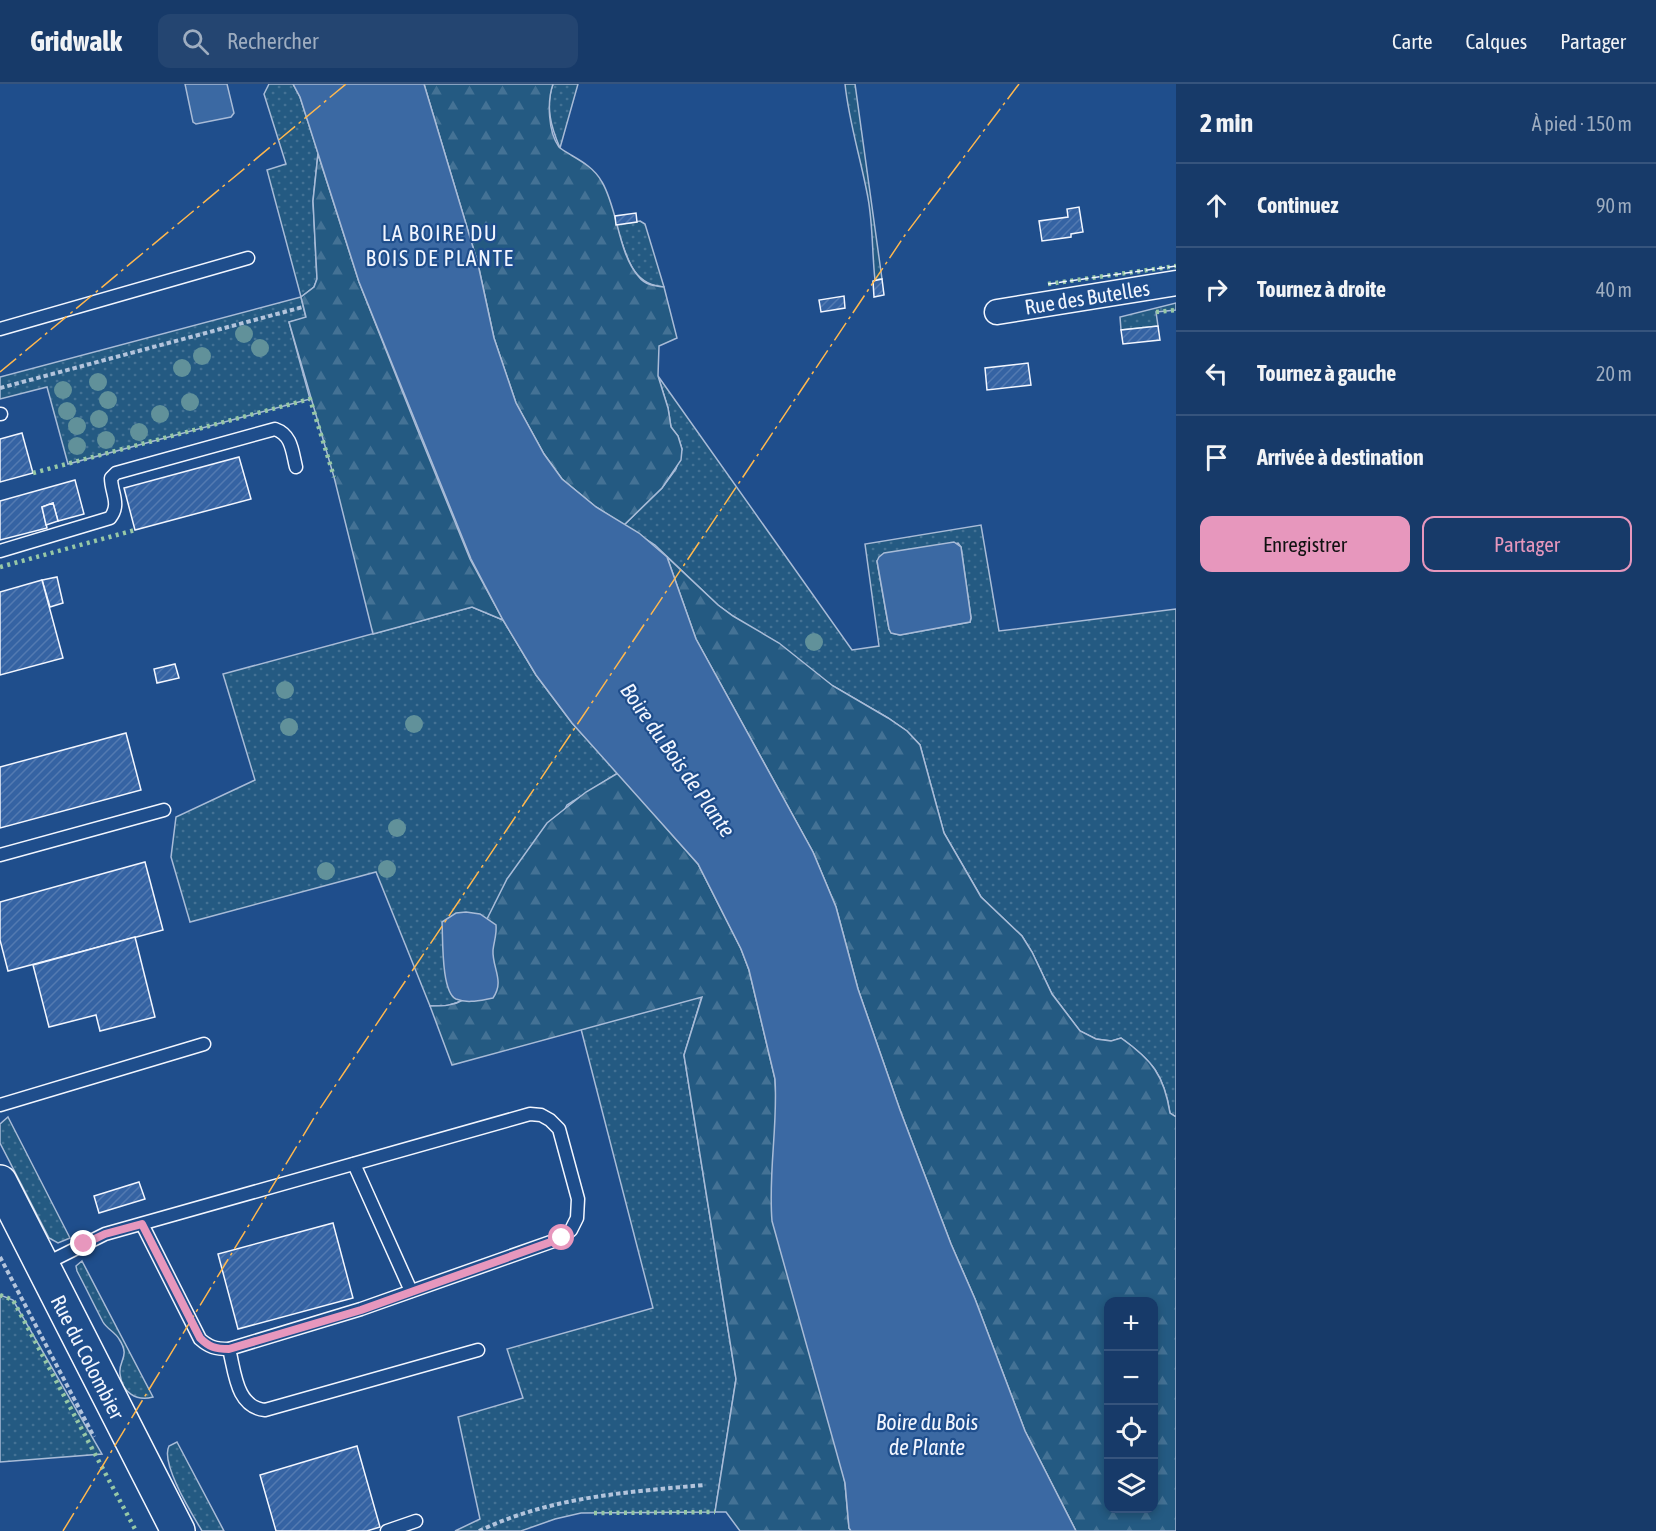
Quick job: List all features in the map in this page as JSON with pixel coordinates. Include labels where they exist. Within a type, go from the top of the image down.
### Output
[{"type":"main road","name":"Rue du Colombier","points":[[0,1182],[178,1531]]},
{"type":"street","name":"Rue des Butelles","points":[[998,312],[1176,283]]},
{"type":"lane","points":[[0,329],[248,258]]},
{"type":"lane","points":[[0,551],[110,518],[117,504],[111,478],[116,473],[126,470],[275,429],[284,432],[289,440],[296,466]]},
{"type":"lane","points":[[0,855],[164,810]]},
{"type":"lane","points":[[0,1105],[204,1044]]},
{"type":"lane","points":[[42,1266],[105,1234],[530,1114],[541,1115],[559,1129],[578,1199],[577,1218],[562,1238],[361,1310],[229,1349],[215,1349],[200,1338],[142,1224]]},
{"type":"lane","points":[[354,1164],[411,1291]]},
{"type":"lane","points":[[229,1349],[241,1395],[247,1404],[256,1409],[265,1410],[478,1350]]},
{"type":"lane","points":[[387,1531],[416,1521]]},
{"type":"path","points":[[0,388],[303,307]]},
{"type":"path","points":[[0,1257],[97,1443]]},
{"type":"path","points":[[479,1531],[524,1514],[579,1499],[704,1485]]},
{"type":"green space","points":[[269,84],[293,84],[300,97],[318,153],[313,201],[317,279],[314,287],[301,297],[267,170],[286,164],[264,94]]},
{"type":"green space","points":[[424,84],[553,84],[550,116],[555,141],[560,148],[584,163],[599,177],[612,205],[622,244],[632,267],[641,280],[654,286],[664,287],[677,338],[659,346],[658,376],[671,427],[678,436],[682,449],[681,460],[662,488],[624,525],[596,507],[562,479],[544,454],[516,403],[494,338],[478,264]]},
{"type":"green space","points":[[553,84],[578,84],[560,148],[549,108]]},
{"type":"green space","points":[[845,84],[855,84],[882,279],[875,280],[870,208],[849,113]]},
{"type":"green space","points":[[318,154],[359,282],[416,426],[470,559],[503,620],[472,607],[373,634],[334,477],[289,322],[306,317],[301,297],[314,287],[317,279],[313,201]]},
{"type":"green space","points":[[640,221],[645,224],[664,287],[653,285],[637,274],[627,256],[616,225]]},
{"type":"green space","points":[[301,297],[306,318],[289,322],[310,399],[68,464],[47,387],[0,399],[0,377]]},
{"type":"green space","points":[[1176,303],[1176,310],[1156,312],[1158,326],[1121,330],[1120,317]]},
{"type":"green space","points":[[658,376],[852,650],[879,646],[865,544],[981,525],[999,631],[1176,609],[1176,1117],[1170,1113],[1160,1078],[1149,1061],[1121,1038],[1112,1041],[1096,1039],[1080,1031],[1052,994],[1022,936],[981,897],[944,833],[920,745],[907,731],[833,686],[733,616],[718,605],[655,545],[624,525],[662,488],[676,469],[682,449],[678,436],[671,427]],"holes":[[[958,543],[961,547],[970,622],[900,635],[892,633],[889,629],[877,561]]]},
{"type":"green space","points":[[667,557],[733,616],[779,643],[833,686],[907,731],[920,745],[944,833],[981,897],[1022,936],[1052,994],[1080,1031],[1096,1039],[1111,1041],[1121,1038],[1149,1061],[1160,1078],[1170,1113],[1176,1117],[1176,1531],[1076,1531],[1025,1431],[975,1299],[951,1244],[900,1110],[858,989],[836,907],[813,852],[696,639]]},
{"type":"green space","points":[[472,607],[503,620],[536,675],[572,723],[618,773],[567,805],[465,999],[448,1005],[430,1006],[376,872],[190,922],[171,857],[176,817],[255,780],[223,674]]},
{"type":"green space","points":[[618,773],[698,864],[741,949],[749,970],[775,1079],[776,1097],[845,1483],[851,1531],[740,1531],[726,1512],[715,1512],[736,1379],[684,1055],[702,997],[452,1065],[430,1006],[448,1005],[465,999],[478,937],[507,879],[547,823],[586,792]]},
{"type":"green space","points":[[702,996],[684,1055],[736,1379],[715,1512],[581,1513],[521,1531],[455,1531],[480,1519],[458,1417],[523,1398],[507,1349],[653,1308],[581,1029]]},
{"type":"green space","points":[[8,1117],[70,1238],[58,1243],[49,1238],[0,1143],[0,1124]]},
{"type":"green space","points":[[82,1261],[153,1397],[136,1397],[124,1386],[120,1369],[124,1350],[117,1337],[103,1322],[77,1271],[76,1266]]},
{"type":"green space","points":[[0,1295],[13,1300],[102,1454],[0,1462]]},
{"type":"green space","points":[[177,1442],[224,1531],[202,1531],[185,1501],[173,1476],[167,1454],[169,1446]]},
{"type":"water","points":[[185,84],[227,84],[234,113],[231,117],[196,124],[193,122]]},
{"type":"water","name":"Boire du Bois de Plante","points":[[293,84],[424,84],[478,264],[494,338],[516,403],[544,454],[562,479],[596,507],[639,533],[667,557],[696,639],[813,852],[836,907],[858,989],[900,1110],[951,1244],[975,1299],[1025,1431],[1076,1531],[851,1531],[849,1528],[845,1483],[772,1221],[775,1079],[749,970],[741,949],[698,864],[572,723],[536,675],[503,620],[471,559],[359,282],[300,97]]},
{"type":"water","points":[[954,542],[961,547],[970,622],[900,635],[891,633],[877,561],[879,557],[884,553]]},
{"type":"water","points":[[456,913],[480,914],[496,925],[493,957],[498,986],[493,998],[475,1001],[456,999],[448,986],[445,976],[442,922]]},
{"type":"building","points":[[1079,207],[1083,232],[1071,234],[1071,237],[1042,241],[1039,221],[1068,217],[1067,209]]},
{"type":"building","points":[[636,213],[637,222],[616,225],[615,216]]},
{"type":"building","points":[[882,279],[884,295],[874,297],[873,281]]},
{"type":"building","points":[[844,296],[845,308],[821,312],[819,300]]},
{"type":"building","points":[[1158,326],[1160,340],[1123,344],[1121,330]]},
{"type":"building","points":[[1028,363],[1031,385],[987,390],[985,368]]},
{"type":"building","points":[[22,433],[33,473],[0,482],[0,439]]},
{"type":"building","points":[[239,457],[251,499],[135,530],[124,488]]},
{"type":"building","points":[[75,480],[84,514],[58,521],[53,503],[42,507],[47,528],[0,540],[0,501]]},
{"type":"building","points":[[53,503],[58,521],[46,525],[42,507]]},
{"type":"building","points":[[57,577],[63,603],[50,607],[42,580]]},
{"type":"building","points":[[42,580],[63,658],[0,675],[0,592]]},
{"type":"building","points":[[175,664],[179,678],[157,683],[154,669]]},
{"type":"building","points":[[126,733],[141,790],[0,828],[0,767]]},
{"type":"building","points":[[145,862],[163,930],[8,971],[0,940],[0,902]]},
{"type":"building","points":[[135,937],[155,1017],[100,1031],[96,1015],[49,1027],[33,965]]},
{"type":"building","points":[[139,1182],[145,1199],[99,1213],[94,1196]]},
{"type":"building","points":[[333,1223],[353,1298],[238,1329],[218,1254]]},
{"type":"building","points":[[357,1446],[380,1527],[367,1531],[276,1531],[260,1475]]},
{"type":"hedge","points":[[1048,284],[1176,266]]},
{"type":"hedge","points":[[1156,312],[1176,310]]},
{"type":"hedge","points":[[33,473],[310,399],[334,477]]},
{"type":"hedge","points":[[0,567],[135,530]]},
{"type":"hedge","points":[[0,1295],[13,1300],[136,1531]]},
{"type":"hedge","points":[[594,1513],[715,1512]]},
{"type":"fence","points":[[1048,284],[1176,266]]},
{"type":"power","points":[[0,372],[346,84]]},
{"type":"power","points":[[63,1531],[317,1113],[905,235],[1019,84]]},
{"type":"district","name":"LA BOIRE DU BOIS DE PLANTE","points":[[440,246]]},
{"type":"route","points":[[84,1244],[105,1234],[142,1224],[200,1338],[215,1349],[229,1349],[361,1310],[562,1238]]}]
